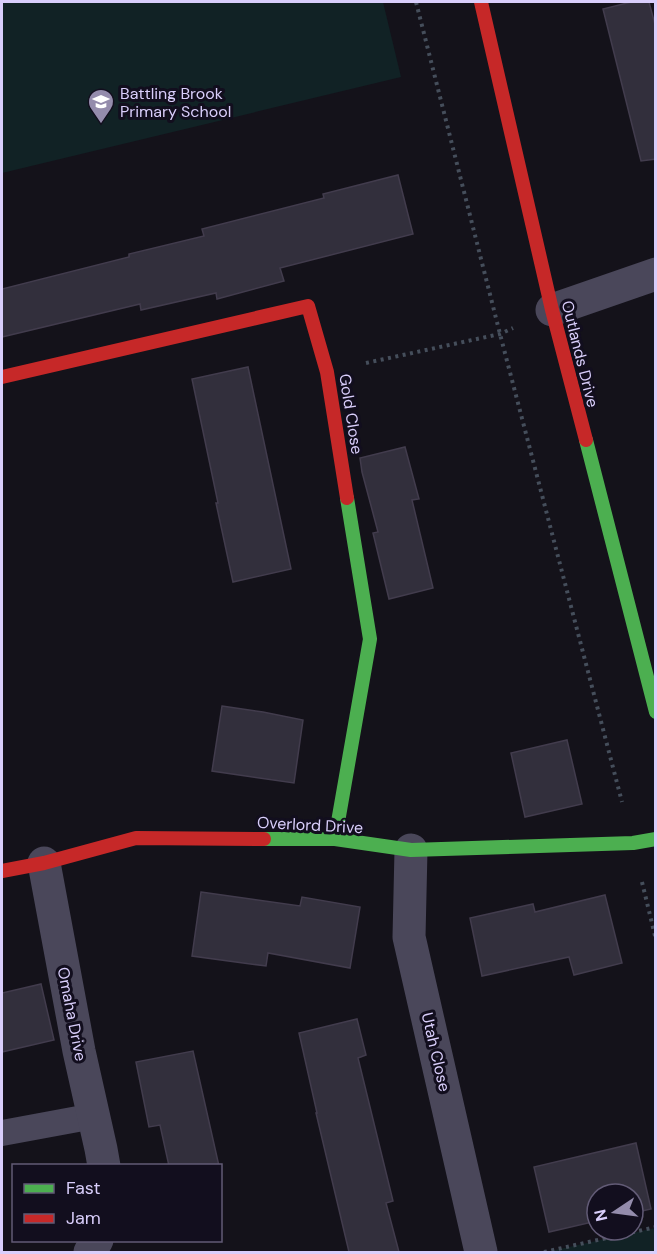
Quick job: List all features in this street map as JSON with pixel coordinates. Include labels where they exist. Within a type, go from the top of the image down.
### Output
[{"type":"street","name":"Outlands Drive","points":[[481,2],[552,310],[656,712]]},
{"type":"street","points":[[552,310],[656,274]]},
{"type":"street","name":"Gold Close","points":[[2,377],[308,306],[327,372],[370,639],[335,839]]},
{"type":"street","name":"Overlord Drive","points":[[2,871],[44,863],[136,838],[335,839],[411,850],[633,843],[656,839]]},
{"type":"street","name":"Utah Close","points":[[411,850],[409,937],[481,1252]]},
{"type":"street","name":"Omaha Drive","points":[[44,863],[79,1051],[104,1164]]},
{"type":"lane","points":[[2,1133],[94,1116]]},
{"type":"path","points":[[416,2],[656,940]]},
{"type":"path","points":[[327,372],[500,334],[552,310]]},
{"type":"path","points":[[544,1252],[656,1227]]},
{"type":"shaded area","name":"Battling Brook Primary School","points":[[2,2],[383,2],[401,77],[2,173]]},
{"type":"shaded area","points":[[655,1228],[655,1252],[546,1252],[591,1242],[645,1242],[645,1230]]},
{"type":"building","points":[[631,2],[649,2],[656,28],[656,159],[641,161],[603,9]]},
{"type":"building","points":[[398,175],[413,234],[280,268],[284,281],[217,299],[216,293],[141,310],[140,304],[2,337],[2,289],[204,236],[202,229],[324,198],[323,194]]},
{"type":"building","points":[[248,367],[291,569],[233,582],[192,379]]},
{"type":"building","points":[[405,447],[419,499],[412,500],[433,588],[389,599],[373,533],[378,532],[360,458]]},
{"type":"building","points":[[222,706],[303,720],[294,783],[212,771]]},
{"type":"building","points":[[567,740],[582,804],[525,817],[511,753]]},
{"type":"building","points":[[201,892],[300,906],[302,897],[360,907],[350,968],[268,953],[266,966],[192,956]]},
{"type":"building","points":[[605,895],[622,963],[574,975],[569,957],[482,976],[470,918],[533,904],[535,912]]},
{"type":"building","points":[[41,984],[54,1040],[2,1052],[2,993]]},
{"type":"building","points":[[357,1019],[366,1055],[358,1058],[393,1201],[386,1203],[399,1252],[349,1252],[299,1033]]},
{"type":"building","points":[[193,1051],[219,1164],[169,1164],[160,1125],[149,1127],[136,1062]]},
{"type":"building","points":[[636,1143],[645,1182],[585,1182],[585,1224],[549,1232],[534,1167]]},
{"type":"building","points":[[645,1183],[651,1209],[645,1210]]},
{"type":"traffic: fast","points":[[586,440],[656,712]]},
{"type":"traffic: fast","points":[[335,839],[370,639],[347,498]]},
{"type":"traffic: fast","points":[[264,839],[335,839],[411,850],[633,843],[656,839]]},
{"type":"traffic: jam","points":[[481,2],[552,310],[586,440]]},
{"type":"traffic: jam","points":[[2,377],[308,306],[327,372],[347,498]]},
{"type":"traffic: jam","points":[[2,871],[44,863],[136,838],[264,839]]},
{"type":"place","name":"Battling Brook Primary School","points":[[101,125]]}]
